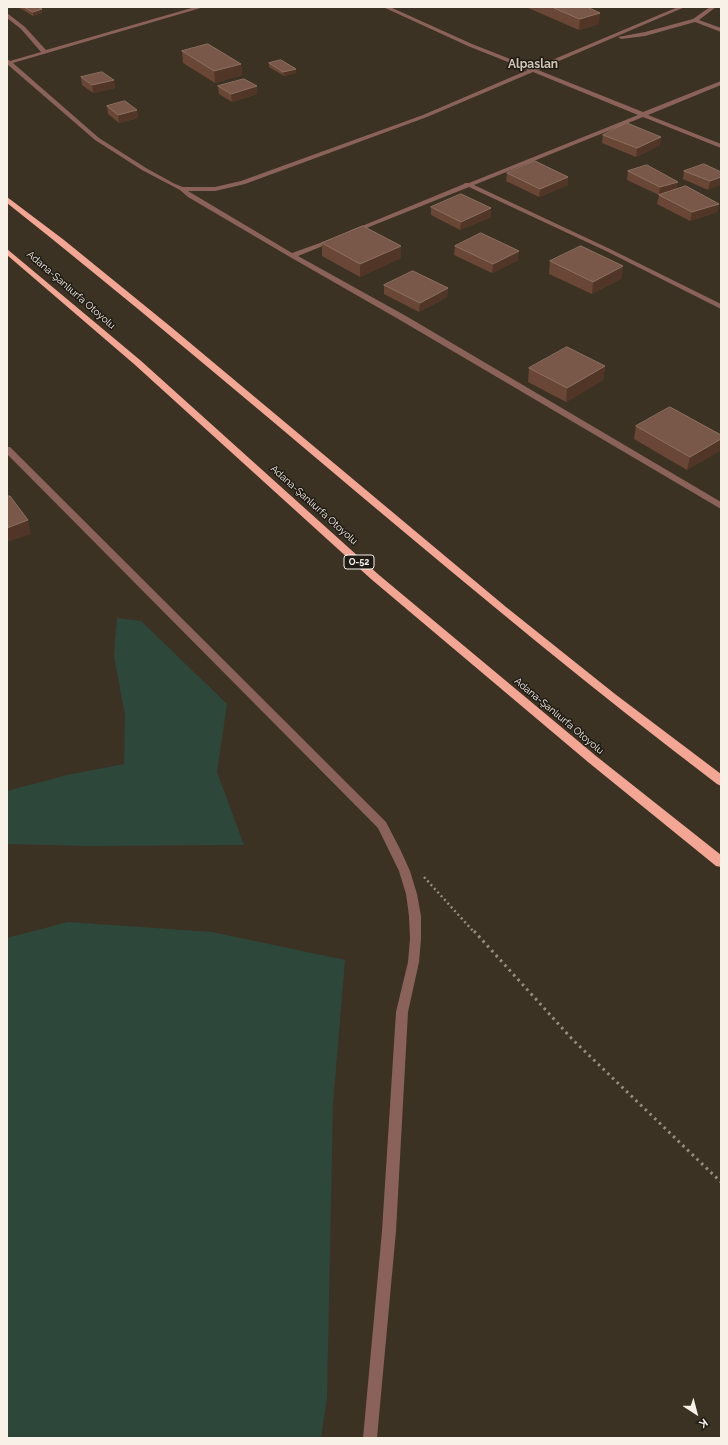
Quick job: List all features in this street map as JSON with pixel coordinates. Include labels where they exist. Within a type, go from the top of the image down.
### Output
[{"type":"highway","points":[[7,199],[183,343],[434,553],[648,727],[721,781]]},
{"type":"highway","name":"Adana-Şanlıurfa Otoyolu","points":[[7,251],[137,362],[375,577],[592,759],[721,862]]},
{"type":"street","points":[[8,62],[201,7]]},
{"type":"street","points":[[386,7],[470,45],[535,70],[640,115],[721,146]]},
{"type":"street","points":[[182,189],[215,189],[243,183],[425,116],[682,7]]},
{"type":"street","points":[[607,39],[645,34],[695,20],[713,7]]},
{"type":"street","points":[[7,15],[23,28],[45,52]]},
{"type":"street","points":[[695,20],[721,30]]},
{"type":"street","points":[[8,62],[97,139],[144,169],[182,189],[190,196],[292,256],[403,318],[721,506]]},
{"type":"street","points":[[348,233],[721,83]]},
{"type":"street","points":[[467,184],[608,250],[721,307]]},
{"type":"street","points":[[292,256],[342,236]]},
{"type":"street","points":[[7,449],[382,825],[402,861],[414,905],[416,931],[415,958],[411,985],[402,1012],[389,1231],[370,1438]]},
{"type":"path","points":[[419,872],[573,1040],[721,1182]]},
{"type":"green space","points":[[117,618],[141,621],[227,704],[217,772],[244,845],[86,846],[7,844],[7,791],[67,775],[124,764],[125,715],[114,656]]},
{"type":"green space","points":[[68,922],[212,932],[345,960],[333,1104],[327,1398],[321,1438],[7,1438],[7,938]]},
{"type":"building","points":[[24,7],[38,7],[42,9],[33,12]]},
{"type":"building","points":[[552,7],[587,7],[600,13],[580,19]]},
{"type":"building","points":[[208,44],[241,64],[214,71],[182,51]]},
{"type":"building","points":[[281,60],[296,69],[283,72],[269,63]]},
{"type":"building","points":[[102,72],[114,80],[92,85],[81,77]]},
{"type":"building","points":[[244,79],[257,86],[231,94],[218,86]]},
{"type":"building","points":[[125,101],[137,110],[118,115],[107,106]]},
{"type":"building","points":[[627,123],[661,137],[637,148],[603,135]]},
{"type":"building","points":[[535,161],[568,177],[540,189],[507,173]]},
{"type":"building","points":[[704,164],[721,172],[721,177],[710,181],[684,171]]},
{"type":"building","points":[[647,165],[678,182],[660,187],[628,171]]},
{"type":"building","points":[[686,186],[719,204],[692,212],[659,195]]},
{"type":"building","points":[[461,194],[491,208],[461,222],[431,207]]},
{"type":"building","points":[[363,226],[401,246],[360,264],[322,243]]},
{"type":"building","points":[[481,233],[519,251],[493,264],[455,246]]},
{"type":"building","points":[[581,246],[623,266],[593,282],[550,261]]},
{"type":"building","points":[[413,271],[448,288],[420,303],[384,285]]},
{"type":"building","points":[[567,347],[605,366],[567,388],[529,368]]},
{"type":"building","points":[[670,407],[721,435],[721,439],[690,457],[636,426]]},
{"type":"building","points":[[7,496],[10,496],[28,520],[7,528]]},
{"type":"district","name":"Alpaslan","points":[[533,64]]}]
